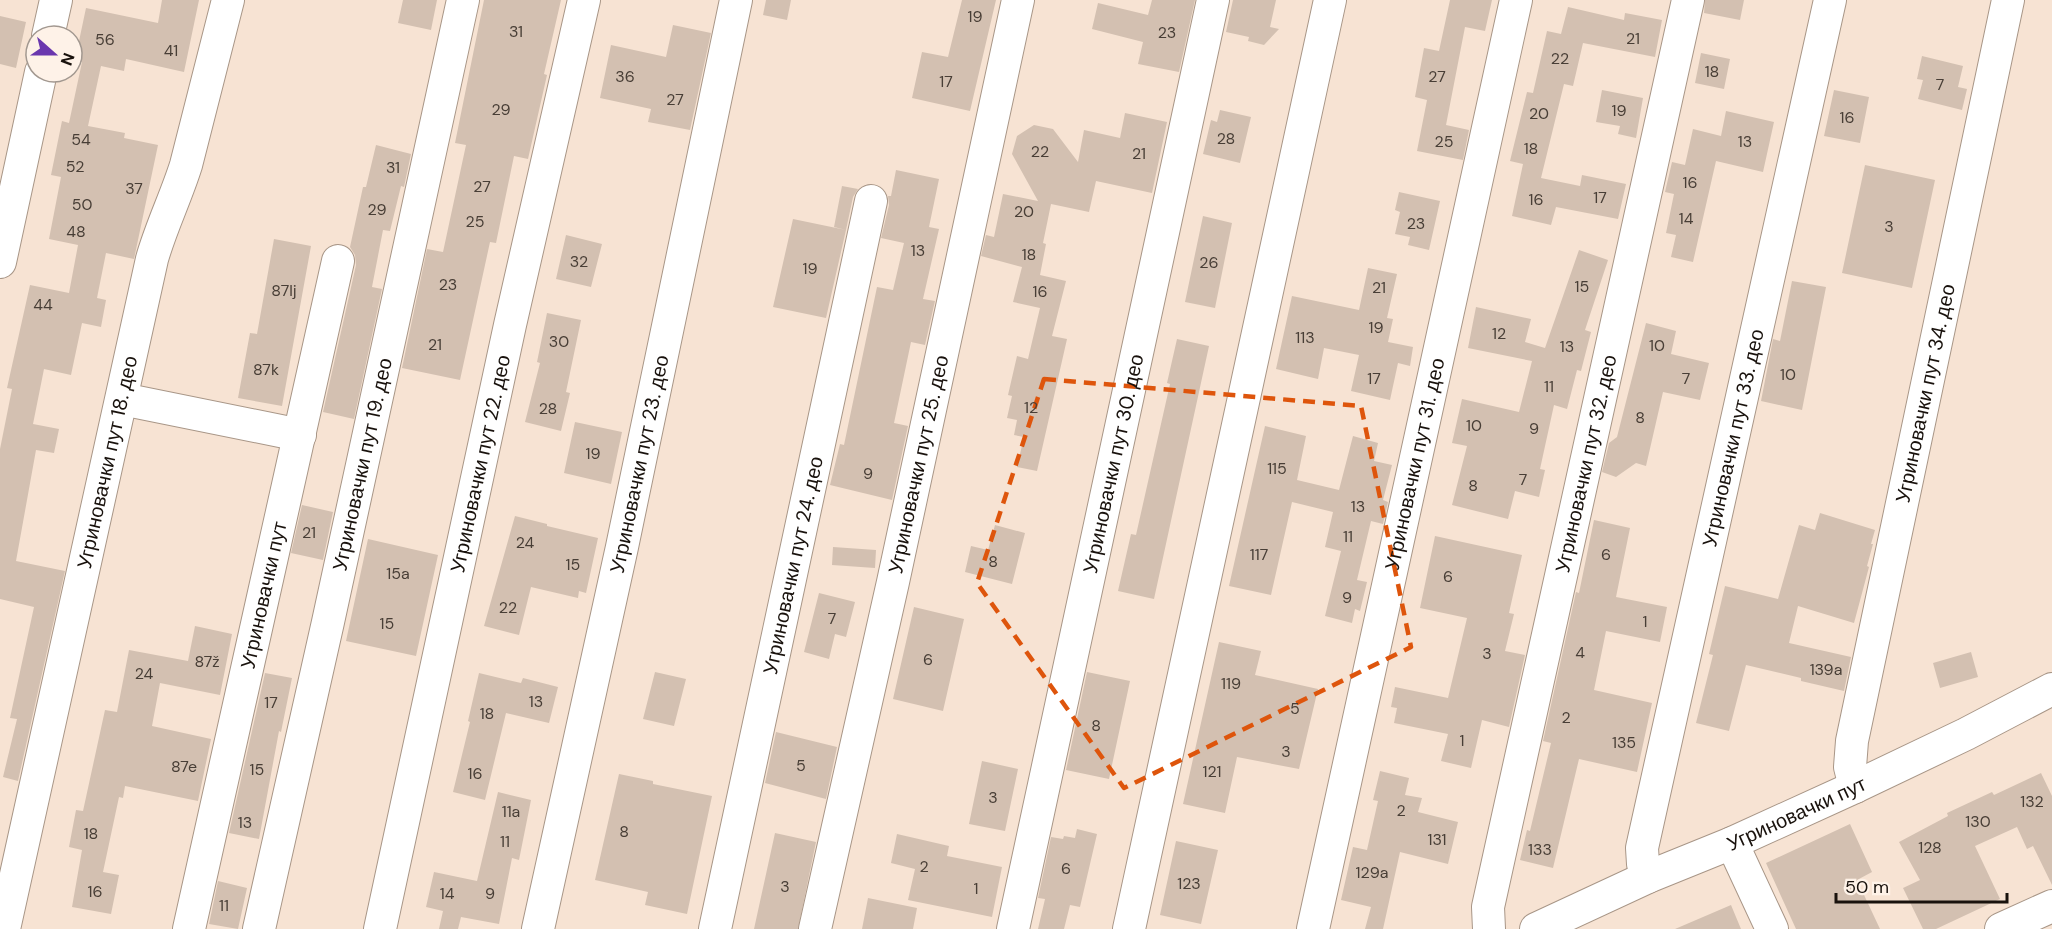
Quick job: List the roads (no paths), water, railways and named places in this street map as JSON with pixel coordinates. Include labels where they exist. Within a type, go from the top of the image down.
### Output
[{"type":"street","points":[[51,24],[56,0]]},
{"type":"street","name":"Угриновачки пут 18. део","points":[[4,929],[152,260],[158,239],[179,189],[228,0]]},
{"type":"street","name":"Угриновачки пут 19. део","points":[[259,929],[331,611],[463,0]]},
{"type":"street","name":"Угриновачки пут 22. део","points":[[380,929],[510,326],[584,0]]},
{"type":"street","name":"Угриновачки пут 23. део","points":[[538,929],[627,524],[736,0]]},
{"type":"street","name":"Угриновачки пут 25. део","points":[[815,929],[898,559],[1018,0]]},
{"type":"street","name":"Угриновачки пут 30. део","points":[[1013,929],[1213,0]]},
{"type":"street","points":[[1129,929],[1330,0]]},
{"type":"street","name":"Угриновачки пут 31. део","points":[[1313,929],[1516,0]]},
{"type":"street","name":"Угриновачки пут 32. део","points":[[1489,929],[1488,907],[1688,0]]},
{"type":"street","name":"Угриновачки пут 33. део","points":[[1648,877],[1643,864],[1642,848],[1830,0]]},
{"type":"street","name":"Угриновачки пут 34. део","points":[[1855,787],[1850,767],[1852,741],[2007,0]]},
{"type":"street","points":[[0,262],[37,84]]},
{"type":"street","name":"Угриновачки пут 24. део","points":[[714,929],[871,201]]},
{"type":"street","name":"Угриновачки пут","points":[[189,929],[338,261]]},
{"type":"street","points":[[122,399],[300,435]]},
{"type":"street","name":"Угриновачки пут","points":[[1536,929],[1648,877],[1732,843],[1855,787],[1966,734],[2052,689]]},
{"type":"street","points":[[1732,843],[1772,929]]},
{"type":"street","points":[[2001,929],[2052,906]]}]
